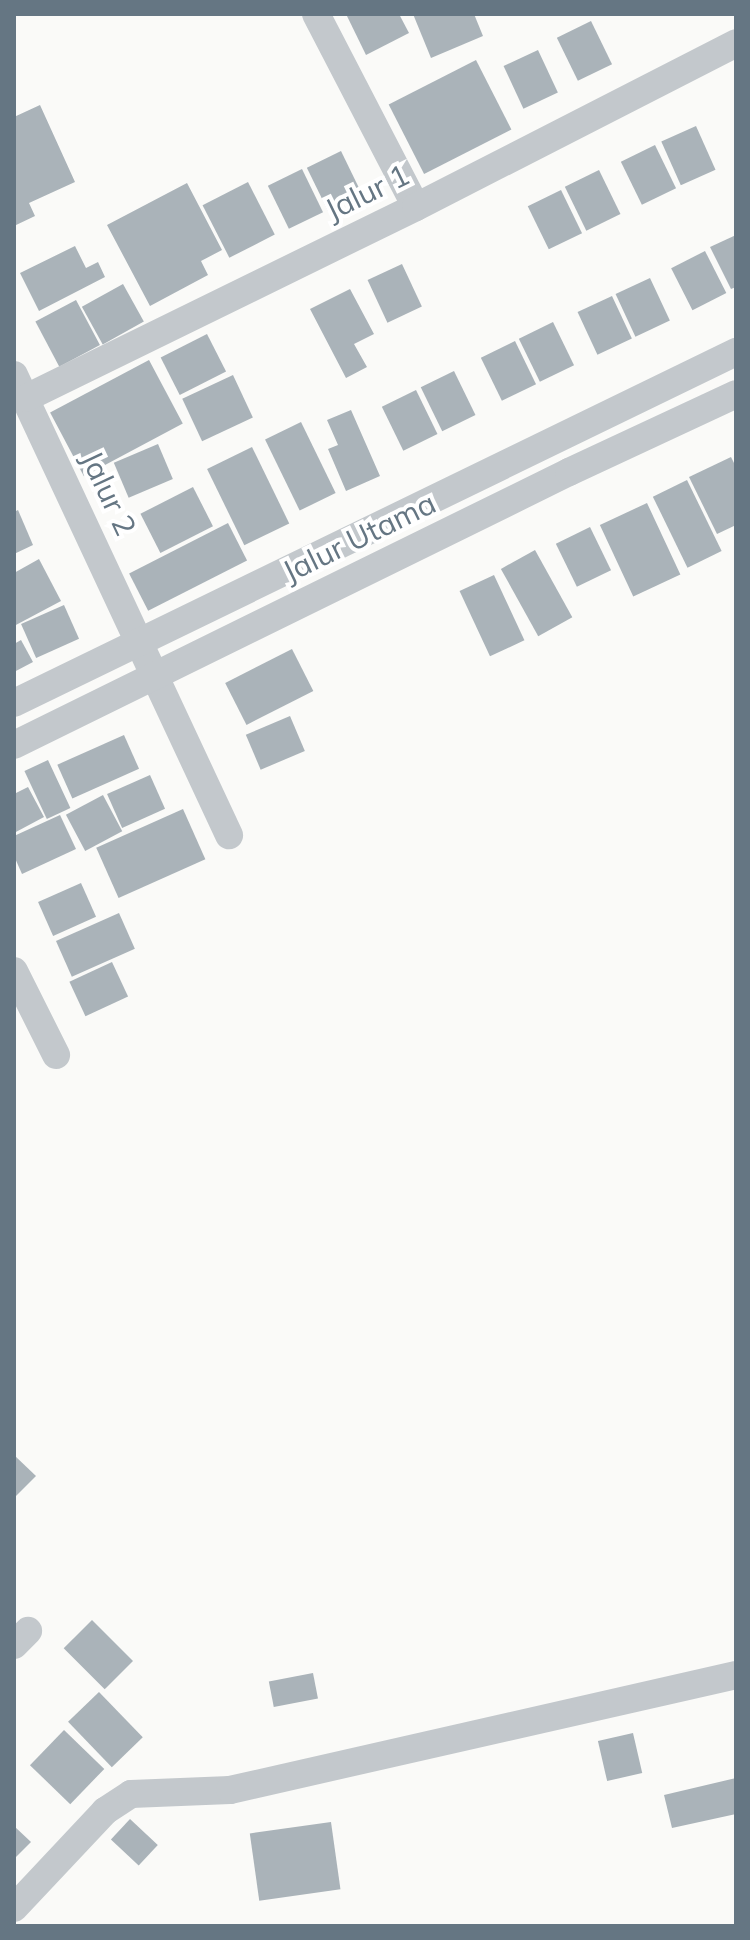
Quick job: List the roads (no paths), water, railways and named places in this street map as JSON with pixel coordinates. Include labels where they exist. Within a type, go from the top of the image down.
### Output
[{"type":"street","points":[[316,14],[416,207]]},
{"type":"street","name":"Jalur 1","points":[[20,386],[416,207],[736,43]]},
{"type":"street","name":"Jalur Utama","points":[[14,703],[736,352]]},
{"type":"street","name":"Jalur 2","points":[[20,386],[157,674]]},
{"type":"street","name":"Jalur Utama","points":[[14,745],[569,472],[736,394]]},
{"type":"street","points":[[554,439],[569,472]]},
{"type":"street","points":[[157,674],[229,835]]},
{"type":"street","points":[[14,971],[56,1055]]},
{"type":"street","points":[[14,1908],[105,1811],[131,1794],[230,1790],[736,1675]]}]
